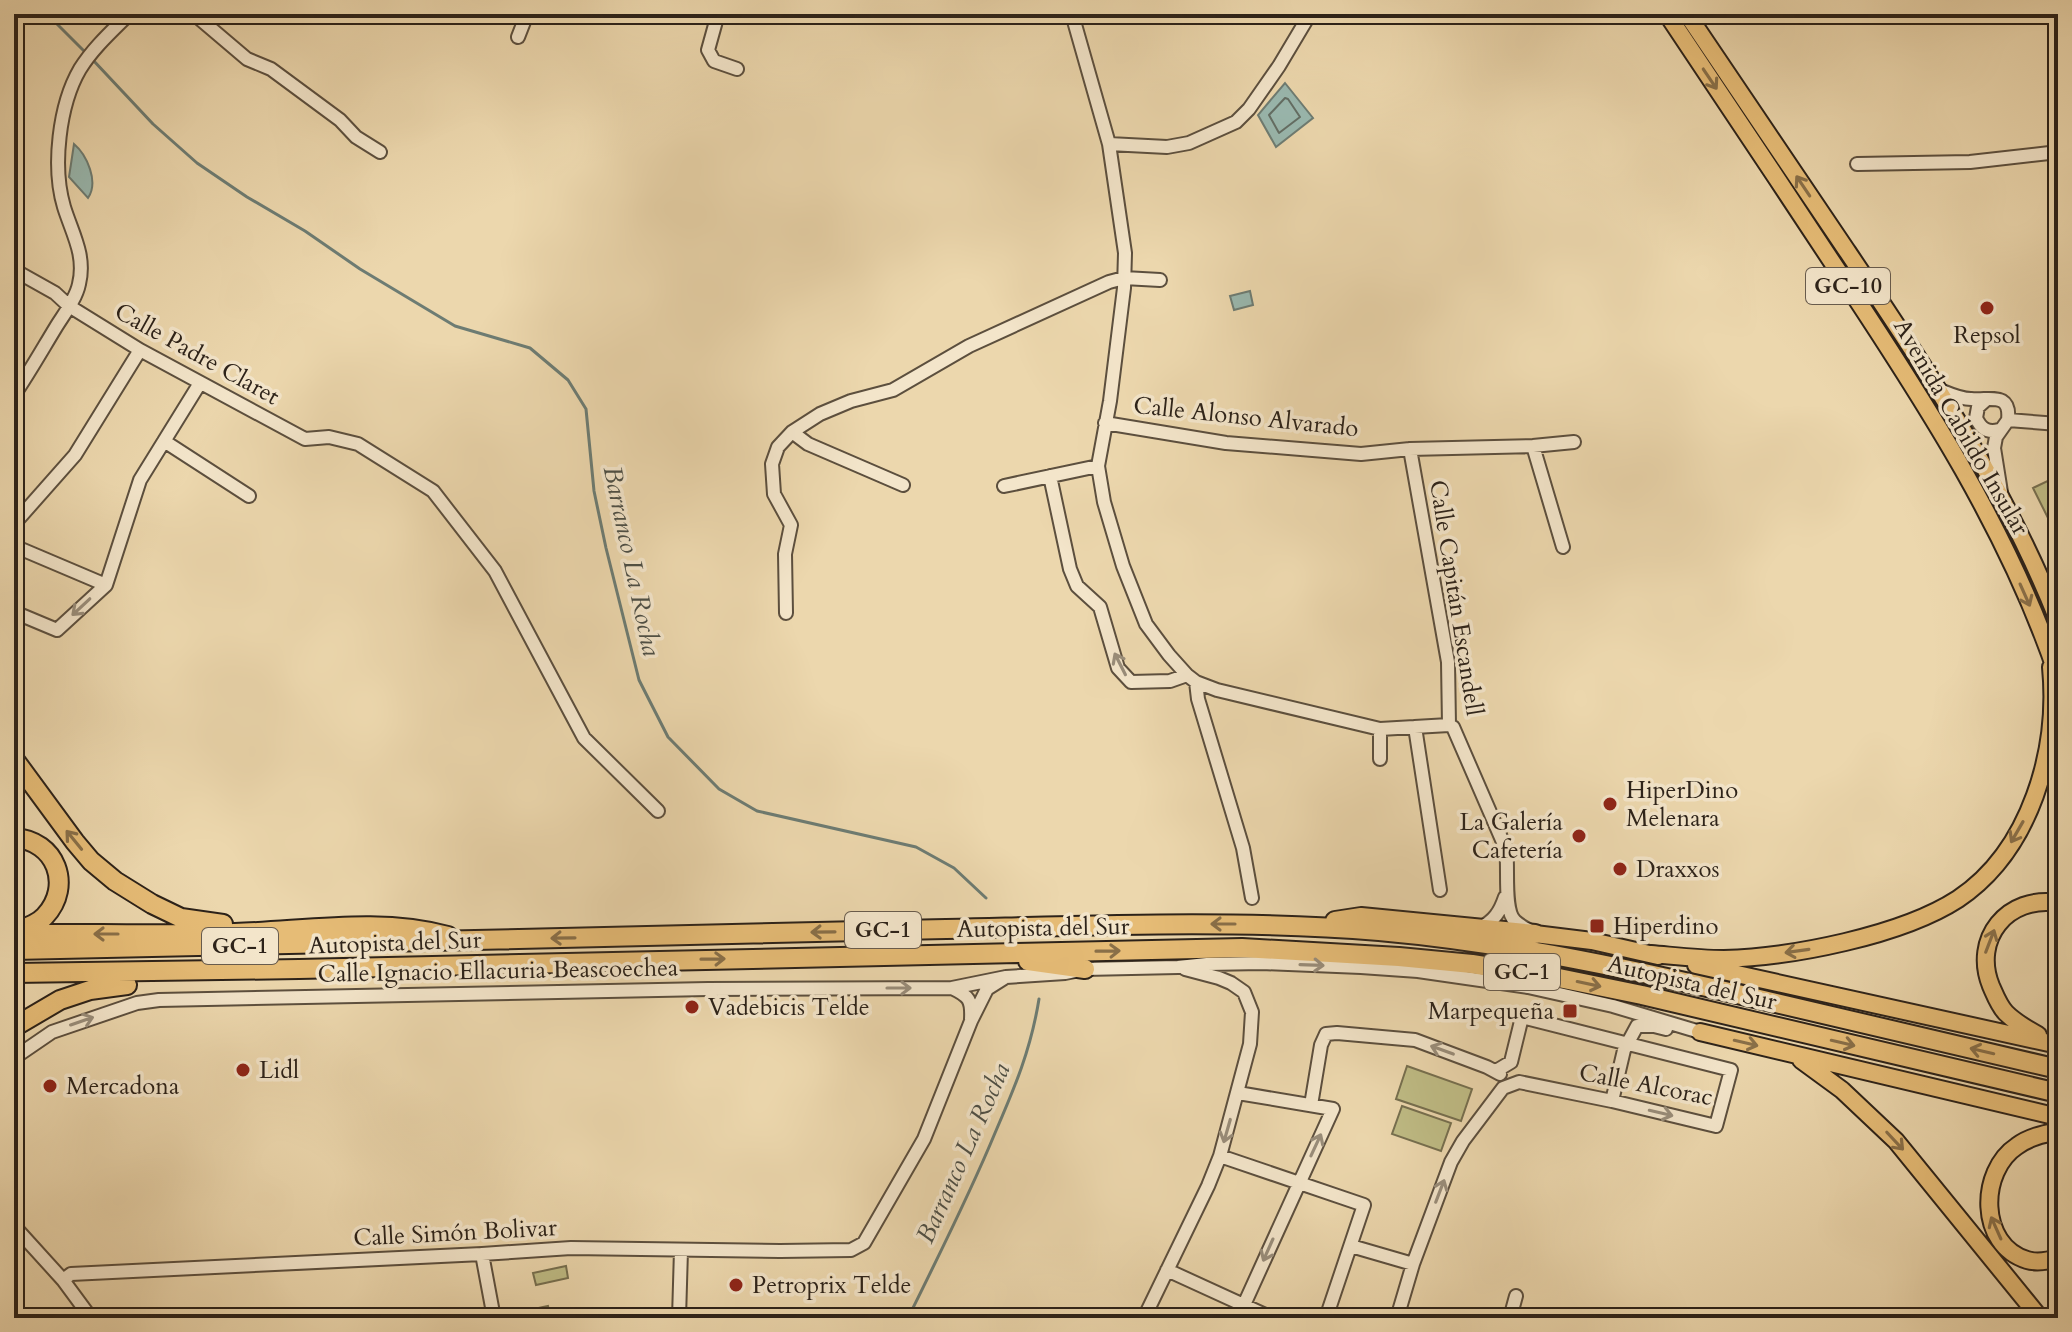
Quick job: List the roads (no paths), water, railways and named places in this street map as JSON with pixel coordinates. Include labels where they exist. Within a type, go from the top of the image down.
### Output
[{"type":"highway","points":[[14,759],[91,861],[130,892],[181,918],[296,929]]},
{"type":"highway","points":[[14,838],[28,839],[48,851],[59,873],[57,898],[44,918],[14,933]]},
{"type":"highway","points":[[1301,926],[1361,917],[1535,934]]},
{"type":"highway","name":"Autopista del Sur","points":[[14,950],[1211,924],[1301,926],[1476,942],[1652,973],[2058,1069]]},
{"type":"highway","points":[[14,933],[234,933],[354,927],[421,928],[466,940]]},
{"type":"highway","name":"Autopista del Sur","points":[[14,973],[1242,948],[1399,957],[1472,964],[1642,995],[2058,1093]]},
{"type":"highway","points":[[974,953],[1085,969]]},
{"type":"highway","points":[[14,986],[127,985],[235,978],[299,969]]},
{"type":"highway","points":[[14,1027],[60,1000],[90,990],[127,985]]},
{"type":"main road","name":"Avenida Cabildo Insular","points":[[1667,14],[1907,375],[1978,498],[2013,567],[2058,677]]},
{"type":"main road","name":"Avenida Cabildo Insular","points":[[1687,14],[1940,390],[2003,500],[2058,620]]},
{"type":"main road","points":[[2047,592],[2058,607]]},
{"type":"main road","points":[[1651,954],[1725,959],[1799,951],[1896,927],[1928,915],[1959,898],[1988,872],[2014,840],[2030,807],[2041,773],[2049,739],[2052,685],[2050,666],[2037,622]]},
{"type":"main road","points":[[2056,1044],[2005,1012],[1989,980],[1984,961],[1991,934],[2010,913],[2032,903],[2058,903]]},
{"type":"main road","points":[[1535,934],[1592,941],[2056,1044]]},
{"type":"main road","points":[[1700,1032],[2058,1117]]},
{"type":"main road","points":[[1793,1054],[1842,1090],[1896,1141],[2040,1318]]},
{"type":"main road","points":[[2058,1131],[2028,1139],[2005,1156],[1993,1177],[1988,1201],[1997,1235],[2007,1248],[2028,1260],[2058,1258]]},
{"type":"street","points":[[14,395],[79,285],[81,262],[78,242],[58,181],[58,159],[68,99],[81,68],[129,14]]},
{"type":"street","points":[[194,14],[247,59],[271,69],[340,120],[356,137],[380,152]]},
{"type":"street","points":[[518,37],[527,14]]},
{"type":"street","points":[[718,14],[708,50],[714,61],[737,69]]},
{"type":"street","points":[[1072,14],[1109,144],[1125,253],[1110,401],[1098,466],[1104,502],[1123,566],[1146,624],[1191,679],[1243,848],[1252,898]]},
{"type":"street","points":[[1109,144],[1167,147],[1189,143],[1236,122],[1279,66],[1310,14]]},
{"type":"street","points":[[1857,164],[1970,162],[2058,152]]},
{"type":"street","name":"Calle Padre Claret","points":[[14,270],[55,293],[69,306],[140,350],[305,439],[329,437],[358,444],[433,491],[495,571],[584,738],[658,811]]},
{"type":"street","points":[[786,613],[785,554],[791,525],[774,494],[772,464],[778,447],[792,432],[820,414],[851,401],[893,390],[969,346],[1109,282],[1124,278],[1160,280]]},
{"type":"street","points":[[14,524],[75,455],[140,350]]},
{"type":"street","points":[[14,612],[57,630],[106,585],[140,480],[200,383]]},
{"type":"street","points":[[1940,390],[1971,400],[1995,398],[2002,401],[2009,413],[1996,437],[1994,448],[2003,500]]},
{"type":"street","points":[[1987,399],[1978,407],[1976,418],[1988,431],[2004,425],[2058,424]]},
{"type":"street","name":"Calle Alonso Alvarado","points":[[1105,423],[1226,443],[1361,454],[1574,442]]},
{"type":"street","points":[[792,432],[808,444],[903,485]]},
{"type":"street","points":[[164,441],[249,496]]},
{"type":"street","points":[[1533,446],[1563,547]]},
{"type":"street","name":"Calle Capitán Escandell","points":[[1410,449],[1448,662],[1449,725],[1453,727],[1506,849],[1509,864],[1508,909],[1513,920],[1535,934]]},
{"type":"street","points":[[1004,486],[1098,466]]},
{"type":"street","points":[[1050,476],[1070,569],[1077,586],[1100,607],[1118,668],[1131,682],[1191,679],[1217,690],[1380,729],[1449,725]]},
{"type":"street","points":[[14,546],[106,585]]},
{"type":"street","points":[[1415,727],[1440,890]]},
{"type":"street","points":[[1380,729],[1380,759]]},
{"type":"street","name":"Calle Capitán Escandell","points":[[1479,928],[1496,917],[1508,887]]},
{"type":"street","points":[[1178,967],[1262,963],[1418,971],[1539,989],[1613,1006],[1700,1032]]},
{"type":"street","points":[[1144,1318],[1220,1156],[1250,1044],[1252,1024],[1252,1012],[1244,992],[1219,978],[1178,967]]},
{"type":"street","name":"Calle Ignacio Ellacuria Beascoechea","points":[[14,1058],[52,1032],[137,1003],[159,1000],[708,989],[952,988],[1006,977],[1085,969],[1178,967]]},
{"type":"street","points":[[971,1021],[987,989],[1006,977]]},
{"type":"street","points":[[952,988],[965,994],[972,1005],[971,1021]]},
{"type":"street","points":[[1503,1088],[1519,1082],[1511,1062],[1522,1017],[1627,1043]]},
{"type":"street","name":"Calle Simón Bolivar","points":[[63,1280],[71,1274],[571,1248],[851,1250],[864,1243],[924,1139],[971,1021]]},
{"type":"street","points":[[1612,1101],[1627,1043],[1637,1026],[1700,1032]]},
{"type":"street","points":[[1311,1105],[1321,1045],[1326,1034],[1415,1040],[1496,1071],[1504,1079],[1503,1088],[1451,1162],[1413,1264],[1397,1318]]},
{"type":"street","name":"Calle Alcorac","points":[[1519,1082],[1716,1126],[1731,1070],[1627,1043]]},
{"type":"street","points":[[1496,1071],[1511,1062]]},
{"type":"street","points":[[1238,1093],[1333,1109],[1238,1318]]},
{"type":"street","points":[[1220,1156],[1364,1205],[1326,1318]]},
{"type":"street","points":[[14,1226],[63,1280],[91,1318]]},
{"type":"street","points":[[1351,1246],[1413,1264]]},
{"type":"street","points":[[679,1318],[681,1250]]},
{"type":"street","points":[[482,1254],[494,1318]]},
{"type":"street","points":[[1167,1270],[1272,1318]]},
{"type":"street","points":[[1510,1318],[1516,1296]]},
{"type":"water","points":[[1285,83],[1313,118],[1276,147],[1258,115]]},
{"type":"water","points":[[74,144],[90,169],[92,184],[88,198],[69,177]]},
{"type":"water","points":[[1250,291],[1253,305],[1234,310],[1230,296]]},
{"type":"waterway","name":"Barranco La Rocha","points":[[47,14],[87,54]]},
{"type":"waterway","name":"Barranco La Rocha","points":[[92,59],[153,124],[197,163],[247,197],[455,326],[530,348],[568,380],[586,409],[594,491],[639,680],[668,737],[719,789],[757,811],[916,847],[954,868],[986,898]]},
{"type":"waterway","name":"Barranco La Rocha","points":[[908,1318],[964,1203],[1009,1100],[1027,1051],[1039,999]]},
{"type":"place","name":"Repsol","points":[[1987,308]]},
{"type":"place","name":"HiperDino Melenara","points":[[1610,804]]},
{"type":"place","name":"La Galería Cafetería","points":[[1579,836]]},
{"type":"place","name":"Draxxos","points":[[1620,869]]},
{"type":"place","name":"Hiperdino","points":[[1597,926]]},
{"type":"place","name":"Vadebicis Telde","points":[[692,1007]]},
{"type":"place","name":"Marpequeña","points":[[1570,1011]]},
{"type":"place","name":"Lidl","points":[[243,1070]]},
{"type":"place","name":"Mercadona","points":[[50,1086]]},
{"type":"place","name":"Petroprix Telde","points":[[736,1285]]}]
